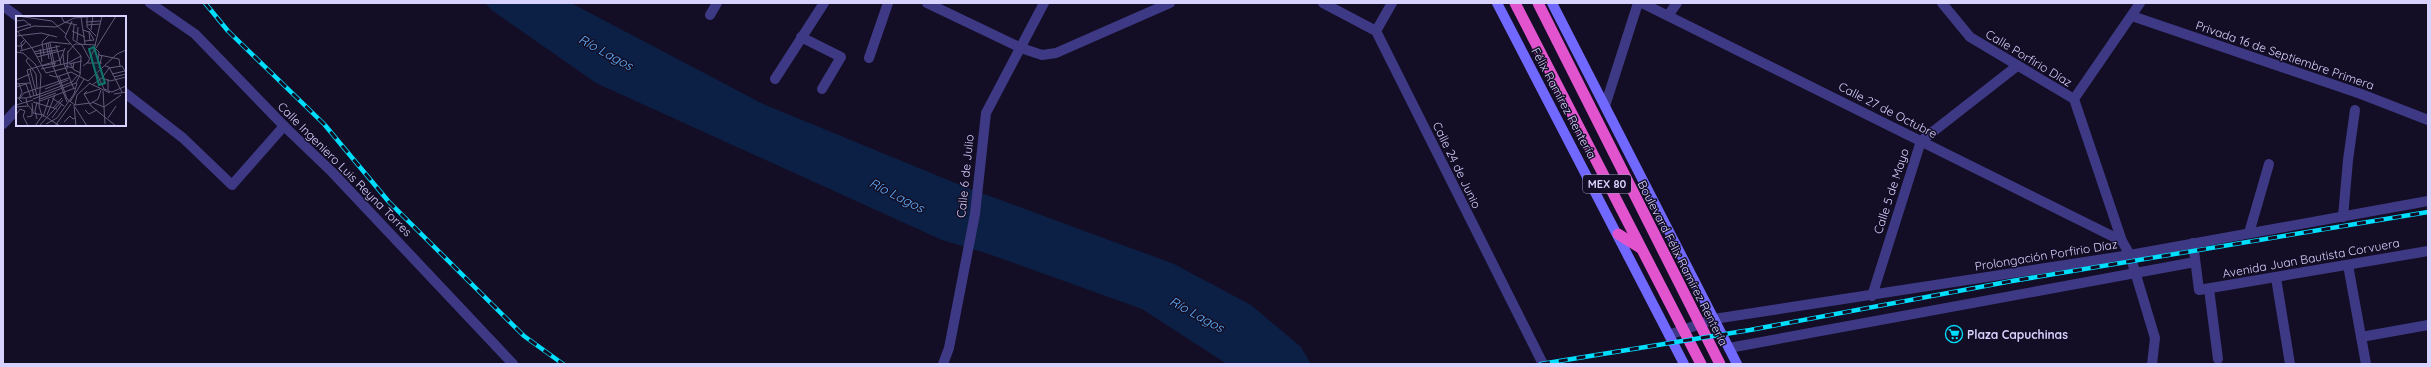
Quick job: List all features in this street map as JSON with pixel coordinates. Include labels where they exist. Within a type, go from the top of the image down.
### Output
[{"type":"highway","name":"MEX 80","points":[[1515,3],[1701,364]]},
{"type":"highway","name":"Boulevard Félix Ramírez Rentería","points":[[1538,3],[1720,364]]},
{"type":"highway","points":[[1618,234],[1640,248]]},
{"type":"main road","name":"Félix Ramírez Rentería","points":[[1497,3],[1684,364]]},
{"type":"main road","points":[[1552,3],[1737,364]]},
{"type":"street","name":"Calle Ingeniero Luis Reyna Torres","points":[[150,3],[195,34],[284,126],[332,172],[513,364]]},
{"type":"street","points":[[710,15],[717,3]]},
{"type":"street","points":[[774,79],[824,3]]},
{"type":"street","points":[[869,58],[888,3]]},
{"type":"street","points":[[926,3],[1021,48],[1042,55],[1056,53],[1170,3]]},
{"type":"street","name":"Calle 6 de Julio","points":[[943,364],[949,348],[975,214],[986,113],[1044,3]]},
{"type":"street","points":[[1323,3],[1376,31],[1392,3]]},
{"type":"street","points":[[1605,106],[1638,3]]},
{"type":"street","name":"Calle 27 de Octubre","points":[[1642,3],[1669,14],[2122,241]]},
{"type":"street","points":[[1669,14],[1677,3]]},
{"type":"street","name":"Calle Porfirio Díaz","points":[[1942,3],[1970,37],[2074,100],[2122,241],[2130,254],[2136,273],[2155,338],[2152,364]]},
{"type":"street","points":[[2074,100],[2140,3]]},
{"type":"street","points":[[3,6],[17,16]]},
{"type":"street","name":"Privada 16 de Septiembre Primera","points":[[2132,16],[2361,94],[2428,120]]},
{"type":"street","name":"Calle 24 de Junio","points":[[1376,31],[1543,364]]},
{"type":"street","points":[[801,37],[841,57],[822,89]]},
{"type":"street","name":"Calle 5 de Mayo","points":[[1872,296],[1921,141],[2017,66]]},
{"type":"street","points":[[126,94],[183,138],[232,185],[284,126]]},
{"type":"street","points":[[3,124],[16,110]]},
{"type":"street","points":[[2343,217],[2348,160],[2355,110]]},
{"type":"street","points":[[2249,233],[2269,164]]},
{"type":"street","name":"Prolongación Porfirio Díaz","points":[[1669,335],[1714,319],[1872,296],[2130,254],[2428,201]]},
{"type":"street","points":[[2193,243],[2195,262],[2204,290],[2218,359]]},
{"type":"street","name":"Avenida Juan Bautista Corvuera","points":[[2204,290],[2428,251]]},
{"type":"street","points":[[1729,348],[2195,262]]},
{"type":"street","points":[[2348,265],[2366,364]]},
{"type":"street","points":[[2276,278],[2290,364]]},
{"type":"street","points":[[2361,337],[2428,325]]},
{"type":"water","name":"Río Lagos","points":[[485,3],[571,3],[763,104],[965,187],[1174,264],[1251,305],[1301,347],[1311,364],[1227,364],[1142,309],[986,253],[942,240],[596,83],[493,11]]},
{"type":"railway","points":[[205,3],[228,31],[324,124],[389,202],[524,336],[563,364]]},
{"type":"railway","points":[[1541,364],[1750,330],[2012,281],[2428,212]]},
{"type":"place","name":"Plaza Capuchinas","points":[[1954,334]]}]
